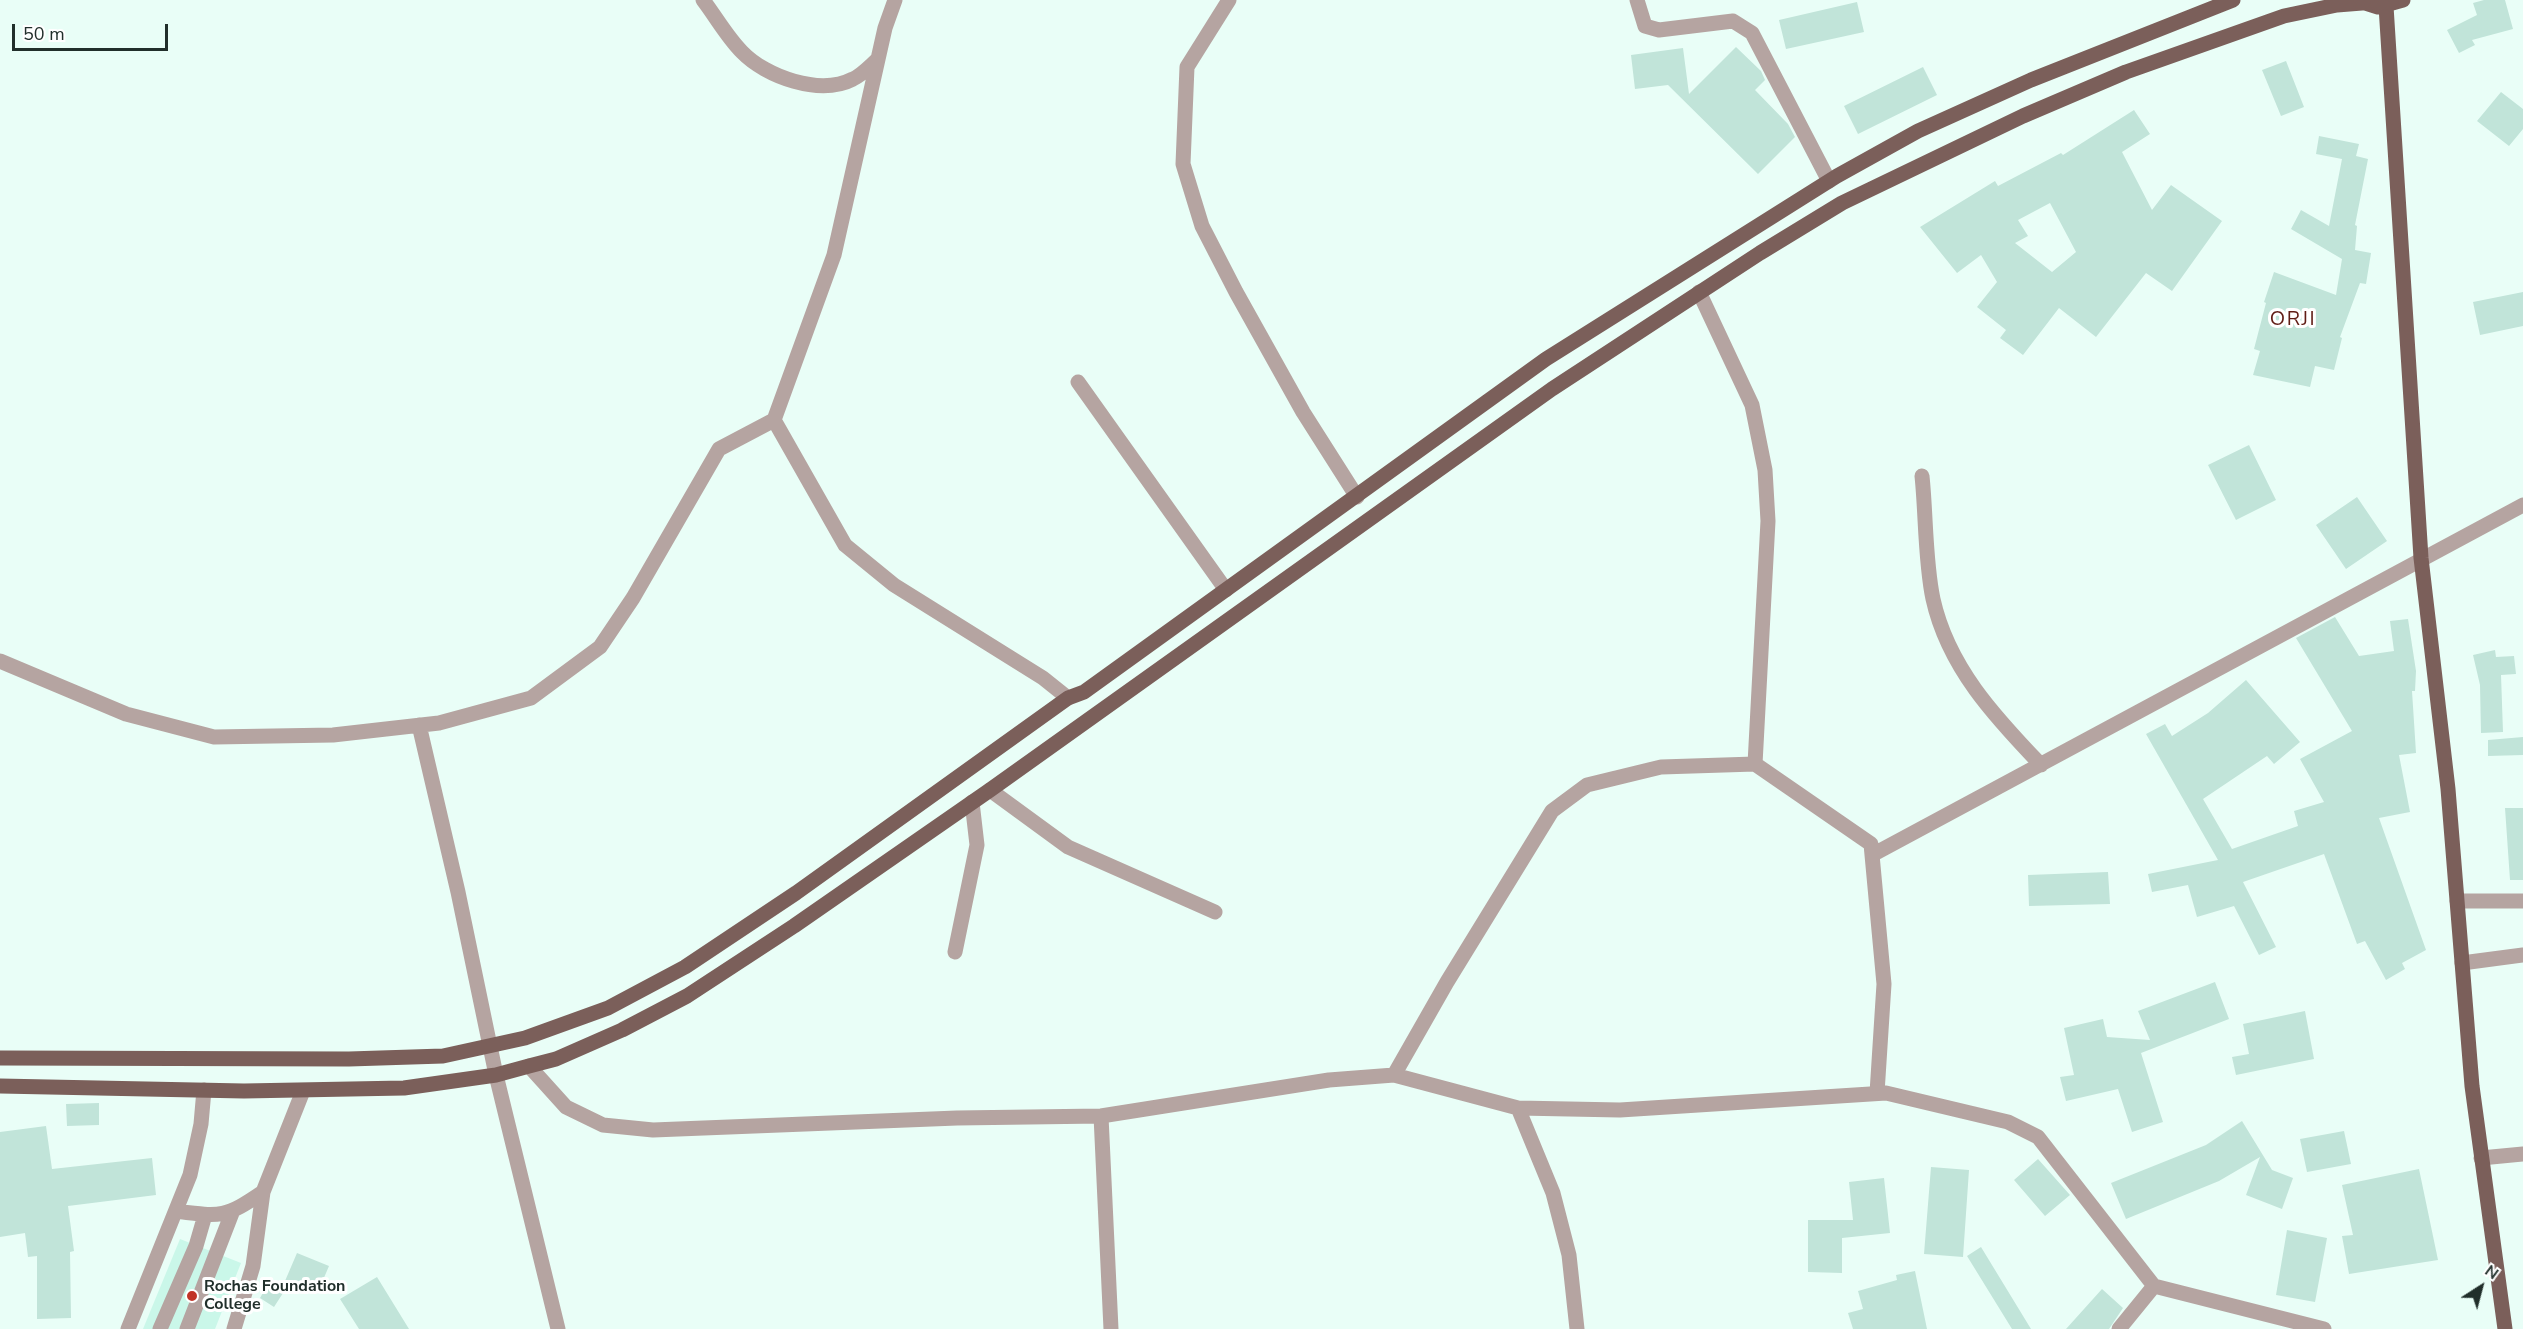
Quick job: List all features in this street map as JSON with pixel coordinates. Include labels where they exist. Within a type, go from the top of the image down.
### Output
[{"type":"main road","points":[[0,1058],[349,1059],[443,1056],[525,1038],[608,1008],[685,967],[796,893],[1068,698],[1084,692],[1546,359],[1829,181],[1918,131],[2031,80],[2233,0]]},
{"type":"main road","points":[[0,1086],[303,1091],[404,1088],[496,1075],[556,1059],[613,1034],[687,996],[990,790],[1552,389],[1699,292],[1842,203],[2023,116],[2126,72],[2284,16],[2359,2],[2386,6],[2403,0]]},
{"type":"main road","points":[[2386,6],[2421,558],[2448,789],[2472,1086],[2505,1329]]},
{"type":"street","points":[[703,0],[743,53],[774,74],[801,84],[825,85],[853,80],[878,58]]},
{"type":"street","points":[[0,661],[126,714],[214,737],[333,735],[439,723],[531,698],[600,647],[633,598],[719,449],[774,420],[834,255],[878,58],[896,0]]},
{"type":"street","points":[[1228,0],[1187,67],[1183,164],[1202,226],[1226,273],[1303,412],[1357,497]]},
{"type":"street","points":[[1637,0],[1645,26],[1659,30],[1733,21],[1752,33],[1829,181]]},
{"type":"street","points":[[1699,292],[1752,405],[1765,470],[1768,521],[1755,764]]},
{"type":"street","points":[[1078,382],[1226,590]]},
{"type":"street","points":[[774,420],[845,545],[894,585],[1043,678],[1068,698]]},
{"type":"street","points":[[1922,476],[1933,599],[1954,658],[1989,711],[2042,765]]},
{"type":"street","points":[[1872,855],[2523,505]]},
{"type":"street","points":[[419,725],[492,1046],[496,1075],[558,1329]]},
{"type":"street","points":[[1394,1075],[1447,982],[1552,811],[1587,785],[1661,767],[1755,764],[1871,844],[1884,984],[1877,1094]]},
{"type":"street","points":[[990,790],[1068,847],[1215,912]]},
{"type":"street","points":[[955,952],[977,845],[972,802]]},
{"type":"street","points":[[2457,902],[2523,901]]},
{"type":"street","points":[[2462,963],[2523,955]]},
{"type":"street","points":[[529,1066],[566,1107],[603,1125],[654,1130],[957,1118],[1101,1116],[1329,1080],[1394,1075],[1518,1108],[1620,1110],[1886,1093],[2008,1122],[2038,1137],[2154,1286],[2324,1329]]},
{"type":"street","points":[[128,1329],[190,1175],[201,1124],[204,1090]]},
{"type":"street","points":[[234,1329],[253,1266],[263,1192],[303,1091]]},
{"type":"street","points":[[1518,1108],[1553,1193],[1569,1255],[1577,1329]]},
{"type":"street","points":[[1101,1116],[1112,1329]]},
{"type":"street","points":[[2481,1158],[2523,1154]]},
{"type":"street","points":[[176,1211],[205,1215],[232,1213],[263,1192]]},
{"type":"street","points":[[187,1329],[232,1213]]},
{"type":"street","points":[[160,1329],[195,1246],[205,1215]]},
{"type":"street","points":[[2119,1329],[2154,1286]]},
{"type":"shaded area","name":"Rochas Foundation College","points":[[180,1239],[241,1263],[215,1329],[143,1329]]},
{"type":"building","points":[[2484,0],[2505,0],[2513,29],[2472,40],[2475,45],[2459,53],[2447,30],[2477,15],[2473,3]]},
{"type":"building","points":[[1857,2],[1864,32],[1786,49],[1779,20]]},
{"type":"building","points":[[1736,47],[1761,71],[1765,80],[1755,90],[1788,124],[1795,137],[1758,174],[1668,85],[1635,89],[1631,55],[1683,48],[1689,94]]},
{"type":"building","points":[[2286,61],[2304,107],[2281,116],[2262,70]]},
{"type":"building","points":[[1923,67],[1937,95],[1858,134],[1844,106]]},
{"type":"building","points":[[2501,92],[2523,109],[2523,129],[2509,146],[2477,121]]},
{"type":"building","points":[[2134,110],[2150,134],[2122,152],[2152,210],[2171,185],[2222,221],[2172,291],[2146,273],[2096,337],[2059,308],[2023,355],[2000,338],[2006,330],[1977,307],[1997,282],[1981,255],[1957,273],[1920,227],[1995,181],[1998,186],[2061,153],[2063,155]],"holes":[[[2050,203],[2076,252],[2052,272],[2015,243],[2028,236],[2018,220]]]},
{"type":"building","points":[[2319,136],[2359,144],[2356,156],[2368,159],[2355,225],[2357,226],[2355,250],[2371,253],[2366,284],[2360,283],[2340,337],[2342,338],[2334,370],[2315,366],[2310,387],[2253,375],[2260,351],[2254,349],[2266,303],[2264,302],[2274,272],[2336,295],[2342,259],[2291,229],[2301,210],[2329,226],[2342,159],[2316,154]]},
{"type":"building","points":[[2523,292],[2523,326],[2480,335],[2473,302]]},
{"type":"building","points":[[2249,445],[2276,500],[2236,520],[2208,465]]},
{"type":"building","points":[[2357,497],[2387,541],[2346,569],[2316,525]]},
{"type":"building","points":[[2335,617],[2359,656],[2394,651],[2390,621],[2408,619],[2416,671],[2415,691],[2412,691],[2416,753],[2399,755],[2410,812],[2379,818],[2426,950],[2402,963],[2405,969],[2386,980],[2365,941],[2357,944],[2324,854],[2243,882],[2276,947],[2259,955],[2234,906],[2197,917],[2188,885],[2152,892],[2148,874],[2218,860],[2146,734],[2165,724],[2172,736],[2208,713],[2246,680],[2300,742],[2274,764],[2267,756],[2203,799],[2232,849],[2298,826],[2294,811],[2324,802],[2300,759],[2352,731],[2296,638]]},
{"type":"building","points":[[2495,650],[2496,657],[2514,656],[2516,674],[2501,675],[2503,732],[2481,733],[2480,685],[2473,655]]},
{"type":"building","points":[[2523,737],[2523,755],[2488,756],[2488,740]]},
{"type":"building","points":[[2505,808],[2523,808],[2523,880],[2510,880]]},
{"type":"building","points":[[2108,872],[2110,904],[2029,906],[2028,875]]},
{"type":"building","points":[[2215,982],[2229,1019],[2141,1053],[2163,1122],[2132,1132],[2118,1089],[2066,1101],[2060,1077],[2074,1075],[2064,1028],[2103,1019],[2107,1037],[2150,1040],[2138,1011]]},
{"type":"building","points":[[2305,1011],[2314,1059],[2236,1075],[2232,1057],[2249,1054],[2243,1024]]},
{"type":"building","points":[[99,1103],[99,1125],[67,1126],[66,1104]]},
{"type":"building","points":[[2242,1121],[2272,1170],[2293,1178],[2282,1209],[2246,1195],[2260,1157],[2219,1181],[2126,1219],[2111,1183],[2206,1145]]},
{"type":"building","points":[[46,1126],[52,1169],[152,1158],[156,1195],[68,1206],[74,1251],[70,1252],[71,1318],[37,1319],[37,1256],[28,1257],[25,1233],[0,1237],[0,1132]]},
{"type":"building","points":[[2344,1131],[2351,1164],[2307,1172],[2300,1139]]},
{"type":"building","points":[[2038,1159],[2070,1195],[2045,1216],[2014,1180]]},
{"type":"building","points":[[1931,1167],[1969,1170],[1963,1257],[1924,1254]]},
{"type":"building","points":[[2419,1169],[2438,1260],[2349,1274],[2342,1236],[2353,1235],[2342,1185]]},
{"type":"building","points":[[1884,1178],[1890,1233],[1842,1238],[1842,1273],[1808,1272],[1808,1220],[1853,1220],[1849,1182]]},
{"type":"building","points":[[2287,1230],[2327,1238],[2315,1302],[2276,1295]]},
{"type":"building","points":[[1981,1247],[2031,1329],[2012,1329],[1967,1256]]},
{"type":"building","points":[[297,1253],[329,1266],[317,1294],[285,1281]]},
{"type":"building","points":[[1915,1271],[1927,1329],[1853,1329],[1848,1313],[1863,1309],[1858,1291],[1897,1280],[1896,1275]]},
{"type":"building","points":[[377,1277],[409,1329],[359,1329],[340,1299]]},
{"type":"building","points":[[268,1284],[283,1293],[274,1307],[260,1298]]},
{"type":"building","points":[[2102,1289],[2123,1308],[2109,1329],[2066,1329]]},
{"type":"place","name":"Rochas Foundation College","points":[[192,1296]]},
{"type":"district","name":"ORJI","points":[[2293,320]]}]
